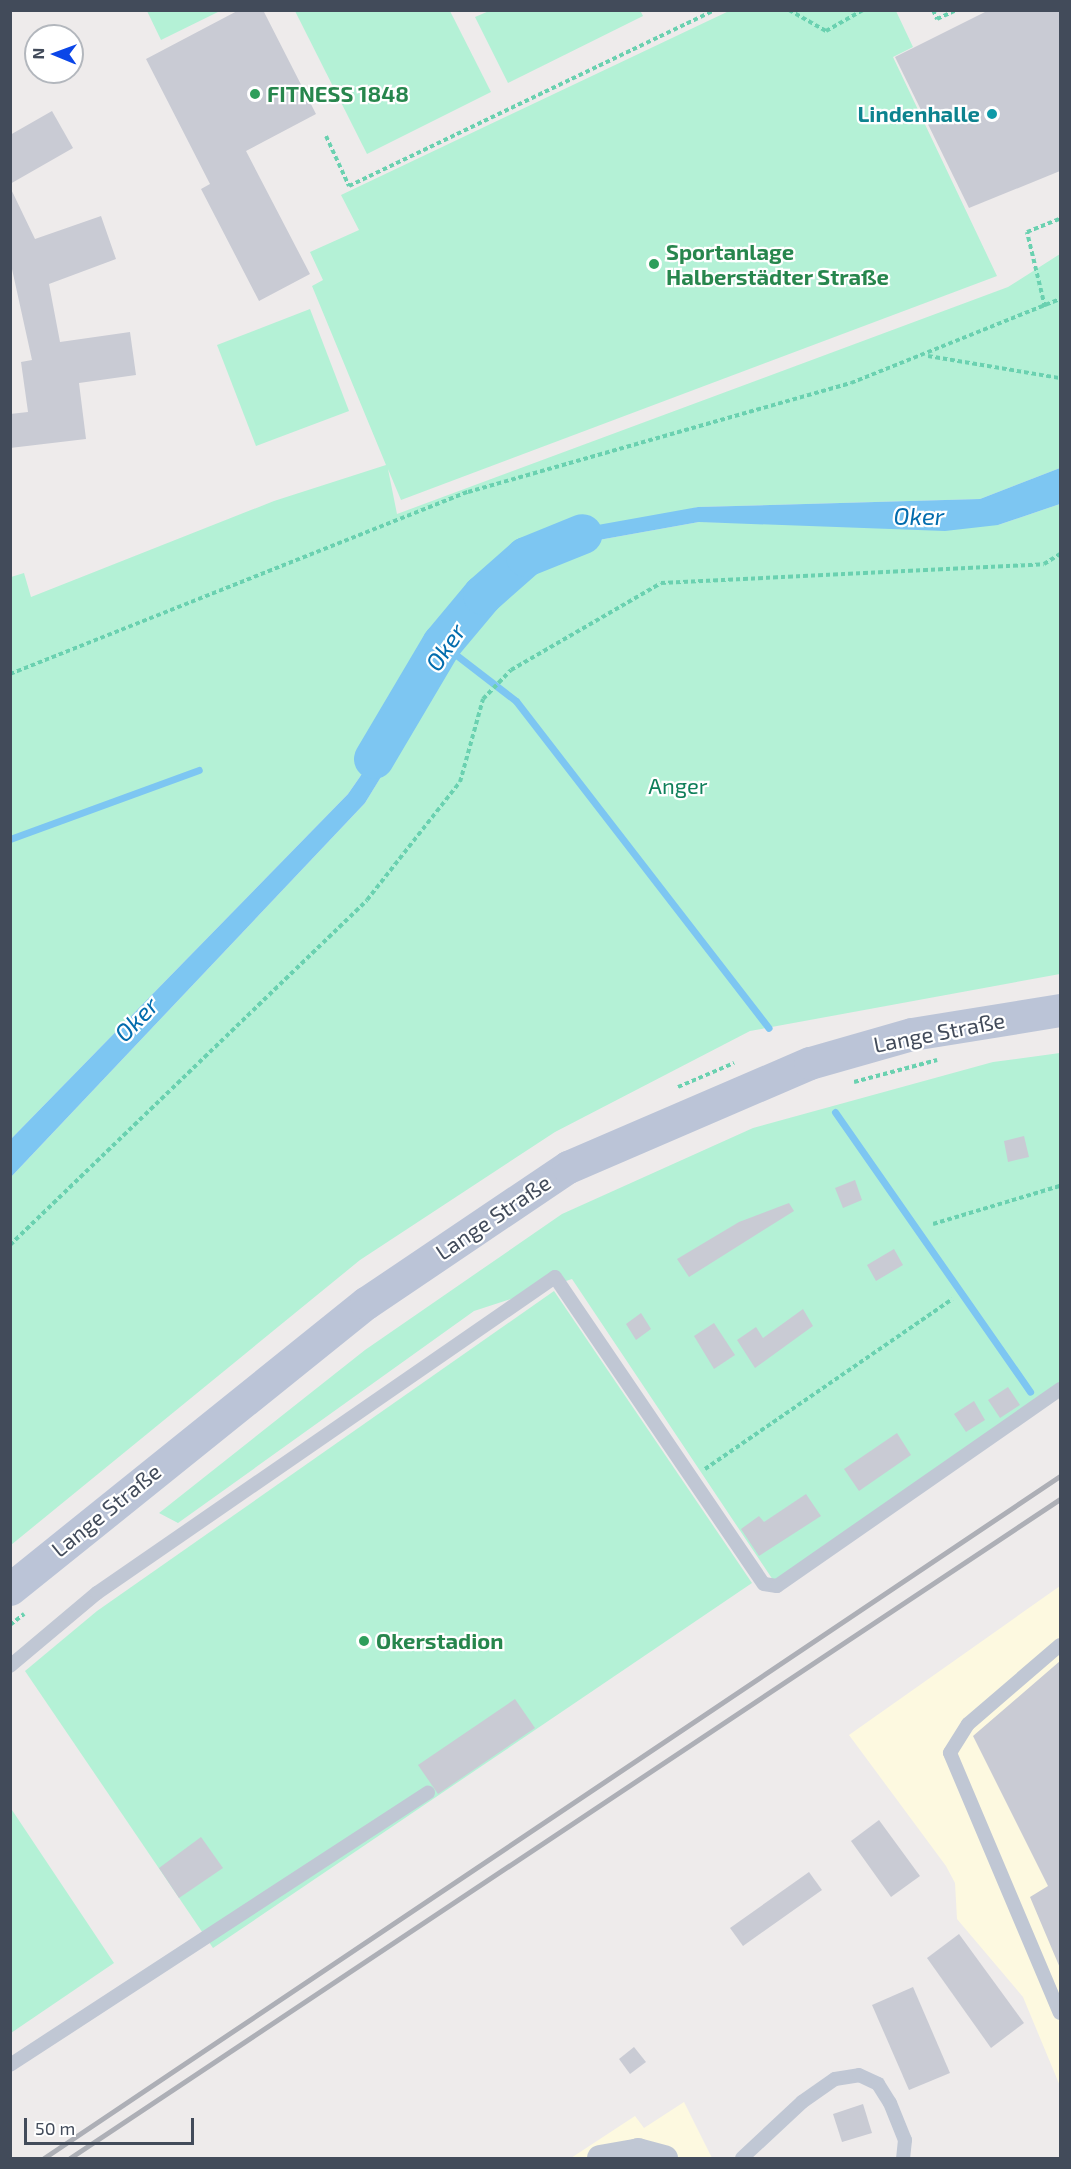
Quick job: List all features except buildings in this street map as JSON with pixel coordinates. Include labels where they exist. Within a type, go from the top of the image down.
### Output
[{"type":"street","name":"Lange Straße","points":[[19,1600],[366,1303],[568,1167],[810,1063],[912,1034],[1060,1010]]},
{"type":"street","points":[[600,2158],[638,2151],[665,2158]]},
{"type":"lane","points":[[10,1666],[97,1593],[555,1277],[764,1584],[777,1586],[1060,1389]]},
{"type":"lane","points":[[1060,1646],[968,1724],[950,1754],[1060,2013]]},
{"type":"lane","points":[[10,2065],[428,1793]]},
{"type":"lane","points":[[742,2158],[802,2102],[835,2079],[859,2075],[878,2084],[890,2103],[905,2140],[903,2158]]},
{"type":"path","points":[[326,136],[350,186],[715,10]]},
{"type":"path","points":[[789,10],[826,31],[863,10]]},
{"type":"path","points":[[933,10],[937,19],[956,10]]},
{"type":"path","points":[[1045,307],[1027,232],[1060,219]]},
{"type":"path","points":[[10,674],[468,492],[926,356],[1060,299]]},
{"type":"path","points":[[926,356],[1060,378]]},
{"type":"path","points":[[10,1245],[366,900],[460,782],[483,699],[511,670],[661,583],[1044,564],[1060,554]]},
{"type":"path","points":[[842,1085],[946,1058]]},
{"type":"path","points":[[933,1224],[1060,1186]]},
{"type":"path","points":[[692,1478],[952,1299]]},
{"type":"path","points":[[10,1625],[19,1600]]},
{"type":"shaded area","points":[[1060,1586],[1060,2086],[1023,1997],[957,1919],[955,1883],[946,1866],[849,1735]]},
{"type":"shaded area","points":[[684,2102],[712,2158],[571,2158],[635,2116],[644,2128]]},
{"type":"green space","points":[[640,10],[643,16],[508,83],[475,17],[489,11]]},
{"type":"green space","points":[[147,11],[220,11],[161,40]]},
{"type":"green space","points":[[295,11],[450,11],[491,92],[367,154]]},
{"type":"green space","points":[[729,11],[896,11],[913,47],[893,57],[997,276],[401,500],[388,469],[397,514],[1008,287],[1060,254],[1060,468],[980,499],[698,507],[538,549],[449,635],[407,709],[348,794],[11,1139],[11,577],[24,573],[31,597],[274,501],[386,465],[312,286],[323,280],[310,252],[359,230],[341,195]]},
{"type":"green space","points":[[310,309],[349,411],[256,446],[217,345]]},
{"type":"green space","name":"Anger","points":[[1060,504],[1060,974],[750,1031],[555,1132],[360,1260],[11,1545],[11,1177],[365,803],[457,651],[497,602],[539,564],[582,543],[699,522],[998,525]]},
{"type":"green space","points":[[1060,1053],[1060,1391],[777,1586],[572,1279],[474,1311],[178,1523],[159,1513],[365,1350],[562,1214],[753,1128],[993,1062]]},
{"type":"green space","name":"Okerstadion","points":[[554,1291],[752,1583],[213,1948],[25,1671],[97,1611]]},
{"type":"green space","points":[[10,1807],[114,1963],[11,2033],[10,2033]]},
{"type":"water","points":[[1060,468],[1060,504],[998,525],[945,531],[699,522],[582,543],[539,564],[497,602],[458,651],[365,803],[11,1177],[11,1139],[348,794],[407,709],[449,635],[538,549],[581,528],[698,507],[980,499]]},
{"type":"waterway","name":"Oker","points":[[374,759],[442,644],[483,595],[526,557],[583,534]]},
{"type":"waterway","points":[[442,644],[516,701],[769,1028]]},
{"type":"waterway","points":[[10,839],[199,770]]},
{"type":"waterway","points":[[835,1112],[1030,1392]]},
{"type":"railway","points":[[44,2158],[1060,1476]]},
{"type":"railway","points":[[70,2158],[1060,1499]]},
{"type":"place","name":"FITNESS 1848","points":[[255,94]]},
{"type":"place","name":"Lindenhalle","points":[[992,114]]},
{"type":"place","name":"Sportanlage Halberstädter Straße","points":[[654,264]]},
{"type":"place","name":"Okerstadion","points":[[364,1641]]}]
